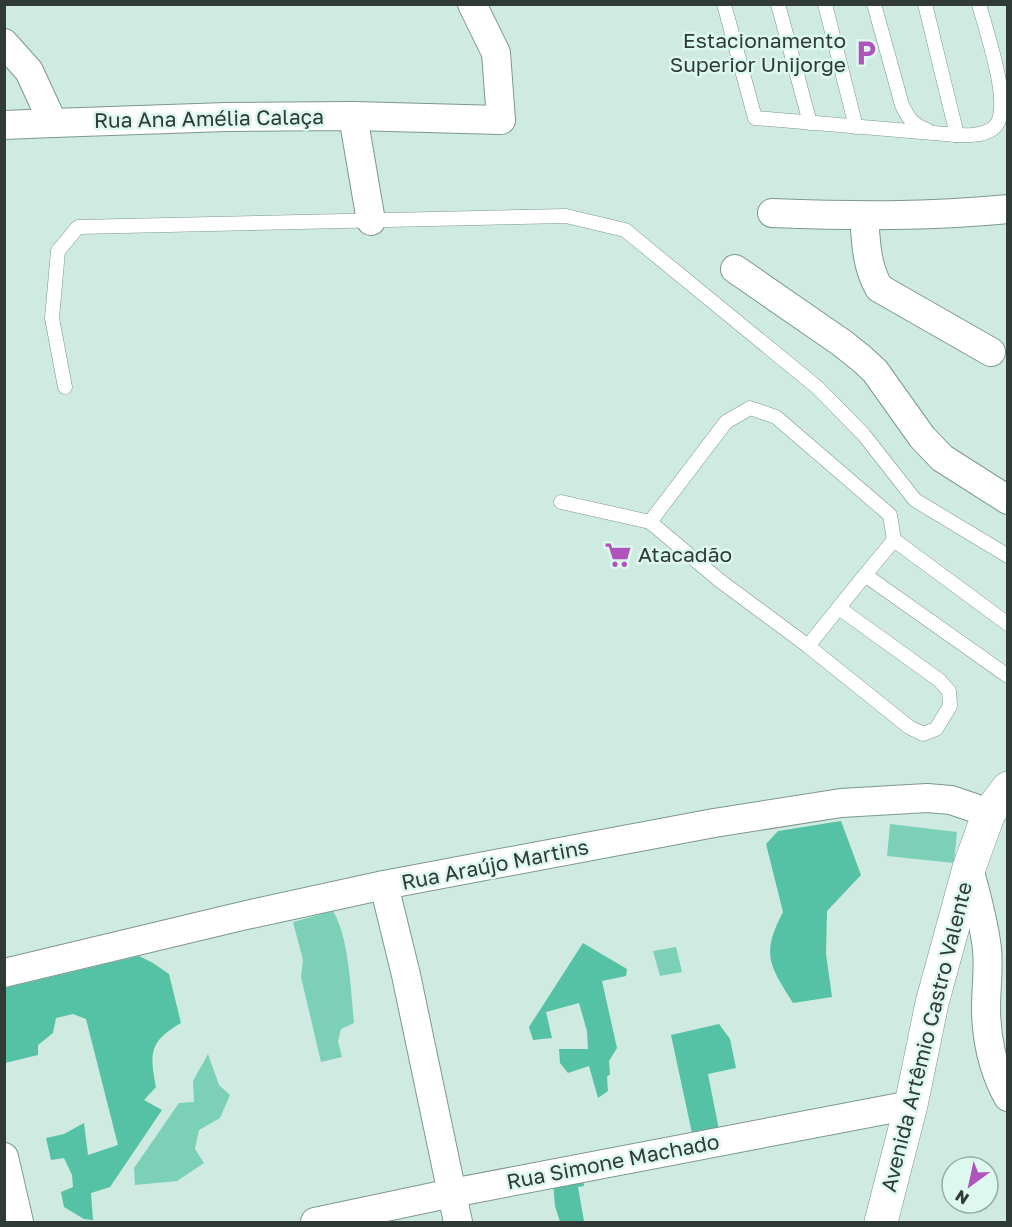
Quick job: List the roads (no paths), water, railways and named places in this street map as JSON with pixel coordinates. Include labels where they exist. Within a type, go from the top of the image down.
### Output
[{"type":"main road","name":"Avenida Artêmio Castro Valente","points":[[881,1222],[911,1105],[932,1003],[969,868],[998,800]]},
{"type":"street","points":[[353,116],[501,120],[496,53],[472,4]]},
{"type":"street","points":[[4,43],[17,72],[53,123]]},
{"type":"street","name":"Rua Ana Amélia Calaça","points":[[4,125],[226,117],[353,116],[371,220]]},
{"type":"street","points":[[772,213],[864,216],[952,214],[1008,209]]},
{"type":"street","points":[[864,216],[867,261],[871,275],[879,288],[991,352]]},
{"type":"street","points":[[735,269],[862,359],[875,371],[921,437],[942,458],[1008,500]]},
{"type":"street","name":"Rua Araújo Martins","points":[[4,973],[242,916],[384,885],[714,823],[841,803],[927,798],[998,800]]},
{"type":"street","points":[[969,868],[984,925],[988,951],[986,1011],[993,1060],[1000,1084],[1008,1096]]},
{"type":"street","points":[[384,885],[406,975],[458,1222]]},
{"type":"street","name":"Rua Simone Machado","points":[[315,1222],[452,1193],[911,1105]]},
{"type":"street","points":[[4,1157],[19,1222]]},
{"type":"lane","points":[[724,4],[755,118],[957,135],[987,132],[997,125],[1003,109],[980,4]]},
{"type":"lane","points":[[778,4],[810,123]]},
{"type":"lane","points":[[825,4],[856,127]]},
{"type":"lane","points":[[874,4],[902,105],[909,119],[918,127],[932,132],[957,135]]},
{"type":"lane","points":[[925,4],[957,135]]},
{"type":"lane","points":[[65,387],[52,318],[58,251],[78,226],[566,216],[625,230],[818,388],[864,435],[915,500],[1008,556]]},
{"type":"lane","points":[[650,522],[726,422],[750,408],[776,417],[890,515],[894,540],[1008,624]]},
{"type":"lane","points":[[561,502],[650,522],[719,580],[808,646],[909,727],[923,734],[936,729],[950,706],[949,691],[939,680],[839,608]]},
{"type":"lane","points":[[808,646],[894,540]]},
{"type":"lane","points":[[865,575],[1008,675]]},
{"type":"place","name":"Estacionamento Superior Unijorge","points":[[866,53]]},
{"type":"place","name":"Atacadão","points":[[618,555]]}]
